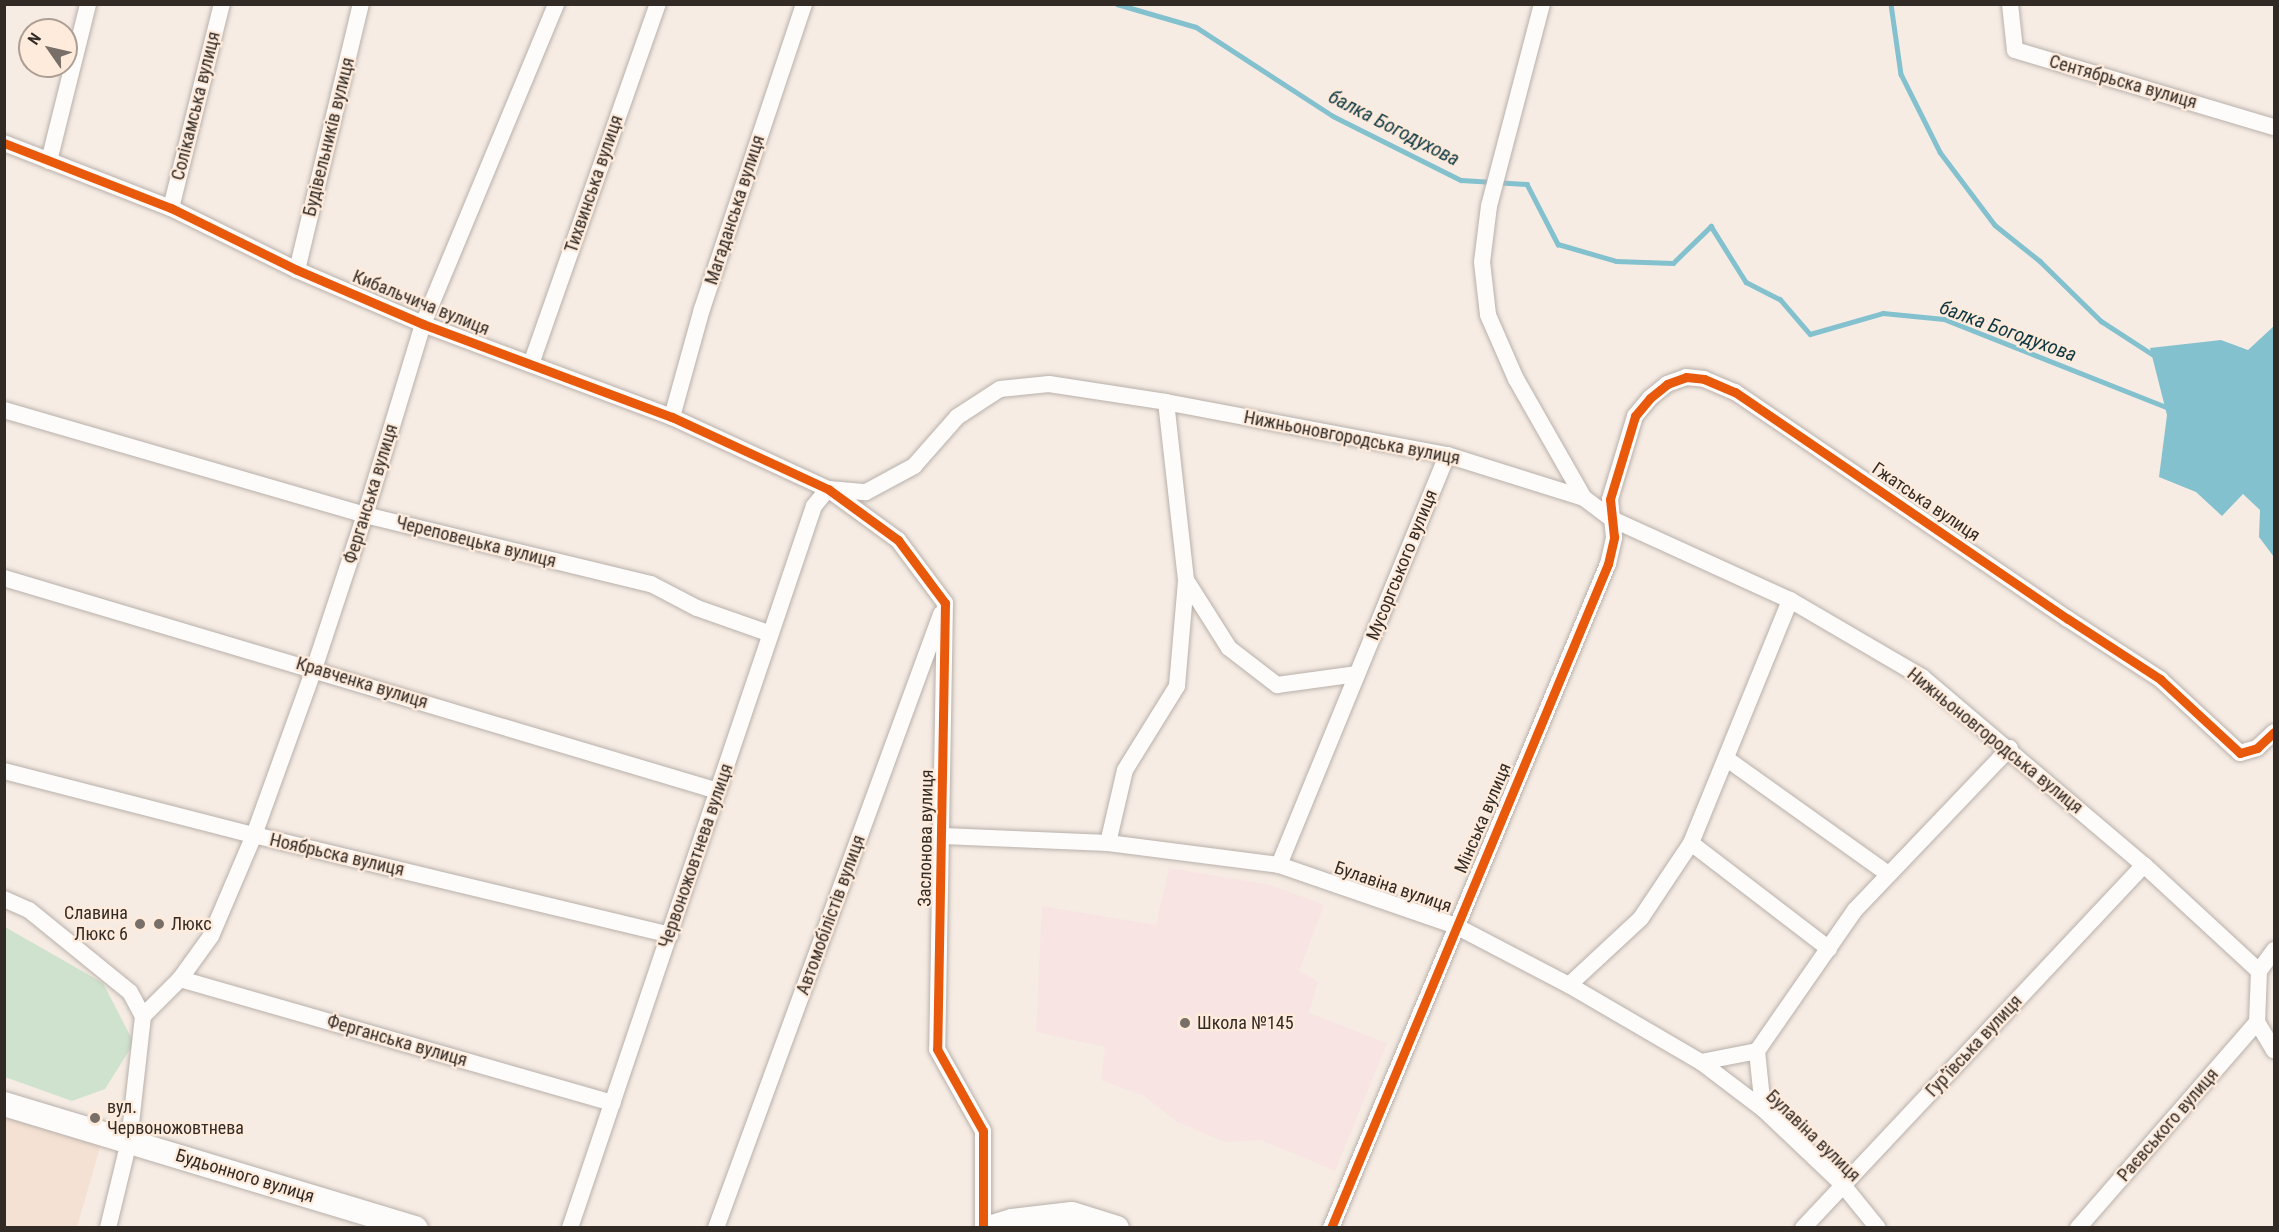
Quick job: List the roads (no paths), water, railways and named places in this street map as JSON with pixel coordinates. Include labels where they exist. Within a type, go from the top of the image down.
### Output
[{"type":"main road","name":"Будьонного вулиця","points":[[4,1104],[416,1227]]},
{"type":"main road","points":[[989,1227],[1012,1221],[1072,1214],[1117,1227]]},
{"type":"street","points":[[49,160],[88,4]]},
{"type":"street","name":"Солікамська вулиця","points":[[171,208],[222,4]]},
{"type":"street","name":"Будівельників вулиця","points":[[297,270],[361,4]]},
{"type":"street","name":"Ферганська вулиця","points":[[142,1016],[180,980],[211,936],[254,835],[366,515],[423,324],[556,4]]},
{"type":"street","name":"Тихвинська вулиця","points":[[531,364],[658,4]]},
{"type":"street","name":"Магаданська вулиця","points":[[672,417],[702,309],[804,4]]},
{"type":"street","points":[[1542,4],[1489,206],[1482,262],[1488,315],[1516,379],[1584,498]]},
{"type":"street","name":"Сентябрьска вулиця","points":[[2010,4],[2015,50],[2274,127]]},
{"type":"street","name":"Кибальчича вулиця","points":[[4,142],[171,208],[297,270],[423,324],[672,417],[828,489]]},
{"type":"street","name":"Гжатська вулиця","points":[[1612,519],[1610,499],[1635,416],[1666,384],[1686,377],[1704,379],[1736,392],[2068,619],[2160,679],[2240,753],[2257,748],[2274,732]]},
{"type":"street","name":"Нижньоновгородська вулиця","points":[[828,489],[866,492],[914,466],[957,417],[1000,389],[1049,384],[1166,402],[1447,455],[1584,498],[1612,519],[1790,600],[1922,677],[2010,748],[2144,865],[2259,971]]},
{"type":"street","points":[[1108,843],[1125,770],[1177,686],[1186,580],[1166,402]]},
{"type":"street","name":"Череповецька вулиця","points":[[4,410],[366,515],[651,584],[697,608],[771,634]]},
{"type":"street","name":"Мусоргського вулиця","points":[[1280,865],[1447,455]]},
{"type":"street","points":[[828,489],[898,540],[945,603]]},
{"type":"street","name":"Червоножовтнева вулиця","points":[[570,1227],[614,1103],[814,506],[828,489]]},
{"type":"street","name":"Мінська вулиця","points":[[1331,1227],[1608,564],[1614,537],[1612,519]]},
{"type":"street","name":"Кравченка вулиця","points":[[4,578],[718,791]]},
{"type":"street","points":[[1186,580],[1229,648],[1277,685],[1357,674]]},
{"type":"street","points":[[1569,985],[1641,918],[1691,843],[1790,600]]},
{"type":"street","name":"Заслонова вулиця","points":[[945,603],[943,836],[937,1049],[982,1131],[983,1227]]},
{"type":"street","name":"Автомобілістів вулиця","points":[[716,1227],[945,603]]},
{"type":"street","points":[[1763,1109],[1757,1051],[1855,910],[2010,748]]},
{"type":"street","points":[[1727,759],[1888,874]]},
{"type":"street","name":"Ноябрьска вулиця","points":[[4,771],[254,835],[670,935]]},
{"type":"street","name":"Булавіна вулиця","points":[[943,836],[1108,843],[1280,865],[1456,926],[1569,985],[1701,1062],[1763,1109],[1843,1185],[1878,1227]]},
{"type":"street","points":[[1691,843],[1829,949]]},
{"type":"street","name":"Гур’ївська вулиця","points":[[1803,1227],[2144,865]]},
{"type":"street","points":[[4,899],[29,910],[122,985],[130,992],[142,1016],[129,1141],[108,1227]]},
{"type":"street","points":[[2274,950],[2259,971],[2257,1022],[2274,1050]]},
{"type":"street","name":"Ферганська вулиця","points":[[180,980],[614,1103]]},
{"type":"street","name":"Раєвського вулиця","points":[[2078,1227],[2257,1022]]},
{"type":"street","points":[[1701,1062],[1757,1051]]},
{"type":"water","points":[[2274,326],[2274,557],[2259,537],[2260,510],[2243,494],[2222,516],[2196,492],[2159,477],[2167,415],[2150,348],[2221,340],[2248,350]]},
{"type":"waterway","name":"балка Богодухова","points":[[1117,4],[1196,27],[1333,116],[1461,180],[1527,184],[1558,244],[1616,261],[1673,263],[1711,226],[1746,282],[1780,299],[1810,334],[1883,313],[1944,319],[2169,408]]},
{"type":"waterway","points":[[1891,4],[1901,74],[1940,152],[1995,225],[2040,261],[2101,321],[2155,356]]},
{"type":"place","name":"Славина Люкс 6","points":[[140,924]]},
{"type":"place","name":"Люкс","points":[[159,924]]},
{"type":"place","name":"Школа №145","points":[[1185,1023]]},
{"type":"place","name":"вул. Червоножовтнева","points":[[95,1118]]}]
